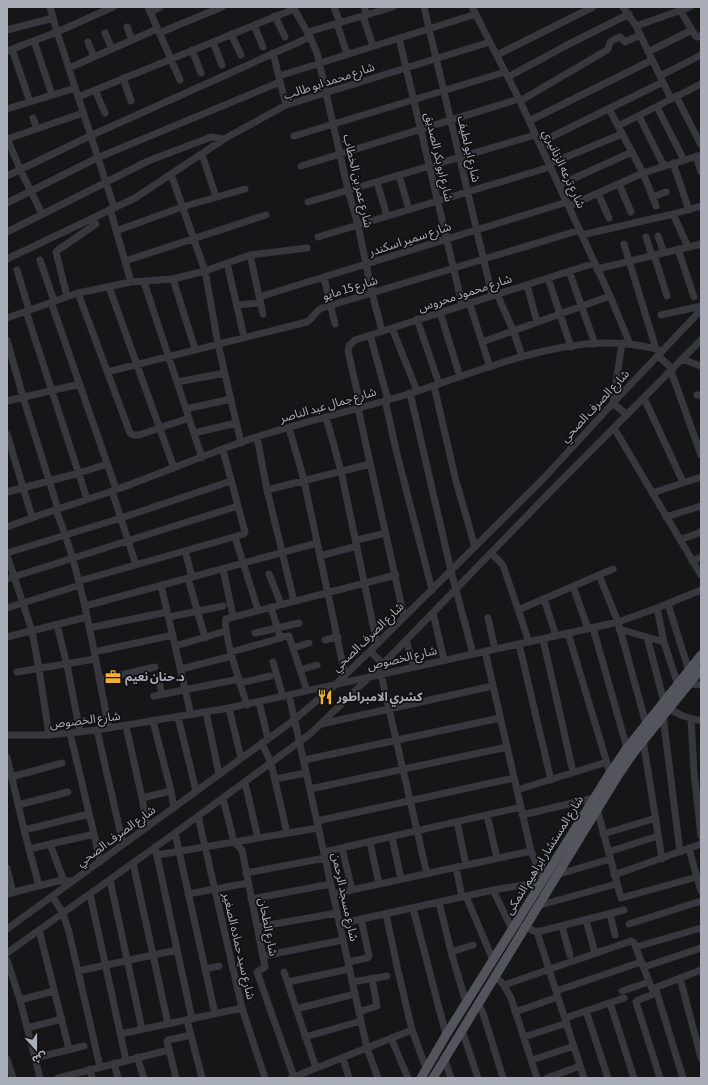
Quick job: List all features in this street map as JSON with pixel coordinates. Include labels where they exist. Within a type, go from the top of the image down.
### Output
[{"type":"main road","name":"شارع المستشار ابراهيم النمكى","points":[[434,1077],[524,926],[622,768],[665,709],[678,686],[701,655]]},
{"type":"main road","name":"شارع المستشار ابراهيم النمكى","points":[[421,1078],[466,1002],[542,880],[627,748],[646,724],[665,709],[701,669]]},
{"type":"street","points":[[50,7],[105,182],[116,231],[131,282]]},
{"type":"street","points":[[30,102],[10,50],[57,32],[113,7]]},
{"type":"street","points":[[160,7],[149,9],[180,80]]},
{"type":"street","points":[[69,68],[132,40],[222,7]]},
{"type":"street","points":[[334,7],[347,54]]},
{"type":"street","points":[[364,7],[373,46]]},
{"type":"street","points":[[7,176],[90,136],[273,53],[309,34],[338,23],[393,7]]},
{"type":"street","name":"شارع ابو لطيف","points":[[424,7],[484,259],[495,294],[513,330],[522,356]]},
{"type":"street","points":[[497,55],[584,9],[593,7]]},
{"type":"street","points":[[636,26],[690,7]]},
{"type":"street","points":[[78,96],[294,8]]},
{"type":"street","name":"شارع عمر بن الخطاب","points":[[294,8],[309,34],[320,63],[348,190],[358,225],[372,293],[382,331]]},
{"type":"street","points":[[7,203],[97,158],[280,79],[320,63],[429,28],[474,10]]},
{"type":"street","name":"شارع ترعه الزنانيري","points":[[474,10],[507,74],[610,296],[626,343]]},
{"type":"street","points":[[294,136],[444,91],[507,74],[569,44],[627,10],[662,79],[700,143]]},
{"type":"street","points":[[680,10],[695,35],[700,36]]},
{"type":"street","points":[[276,16],[285,37]]},
{"type":"street","points":[[7,30],[53,18]]},
{"type":"street","points":[[254,25],[263,47]]},
{"type":"street","points":[[127,27],[132,40]]},
{"type":"street","points":[[648,52],[692,30]]},
{"type":"street","points":[[105,33],[112,49]]},
{"type":"street","points":[[232,34],[241,55]]},
{"type":"street","points":[[301,166],[519,100],[607,50],[610,42],[620,37],[625,42],[640,35]]},
{"type":"street","name":"شارع ابو بكر الصديق","points":[[399,38],[454,268],[490,367]]},
{"type":"street","points":[[34,41],[52,95]]},
{"type":"street","points":[[88,42],[94,56]]},
{"type":"street","points":[[213,42],[222,64]]},
{"type":"street","name":"شارع محمد ابو طالب","points":[[7,232],[148,161],[211,137],[224,139],[286,105],[490,42]]},
{"type":"street","points":[[192,50],[201,73]]},
{"type":"street","points":[[273,53],[286,105]]},
{"type":"street","points":[[539,143],[609,108],[662,79],[701,55]]},
{"type":"street","points":[[529,121],[652,60]]},
{"type":"street","points":[[123,78],[131,101]]},
{"type":"street","points":[[618,126],[701,84]]},
{"type":"street","points":[[7,108],[75,88]]},
{"type":"street","points":[[95,90],[105,113]]},
{"type":"street","points":[[657,107],[684,160]]},
{"type":"street","points":[[609,108],[643,173],[656,206]]},
{"type":"street","points":[[42,214],[30,191],[7,138],[83,113]]},
{"type":"street","points":[[639,116],[664,166]]},
{"type":"street","points":[[33,118],[37,129]]},
{"type":"street","points":[[318,237],[550,166],[622,134]]},
{"type":"street","points":[[308,202],[535,135]]},
{"type":"street","points":[[7,259],[135,198],[224,139]]},
{"type":"street","points":[[559,185],[632,152]]},
{"type":"street","points":[[202,154],[216,197]]},
{"type":"street","points":[[568,204],[598,193],[643,173],[698,156],[701,172]]},
{"type":"street","points":[[673,163],[689,210]]},
{"type":"street","points":[[171,174],[205,271],[218,344],[241,443]]},
{"type":"street","points":[[399,175],[409,210]]},
{"type":"street","points":[[377,182],[387,216]]},
{"type":"street","points":[[619,184],[631,212]]},
{"type":"street","points":[[116,231],[182,207],[245,189]]},
{"type":"street","points":[[652,197],[666,192]]},
{"type":"street","points":[[598,193],[608,218]]},
{"type":"street","name":"شارع سمير اسكندر","points":[[237,305],[260,300],[477,229],[568,204]]},
{"type":"street","name":"شارع 15 مايو","points":[[107,372],[308,322],[319,310],[330,305],[484,259],[581,233],[673,214],[701,206]]},
{"type":"street","points":[[673,214],[688,247]]},
{"type":"street","points":[[125,261],[266,215]]},
{"type":"street","points":[[67,296],[56,252],[96,224]]},
{"type":"street","points":[[658,236],[664,253]]},
{"type":"street","points":[[646,237],[667,296]]},
{"type":"street","points":[[624,244],[658,352],[672,370],[701,455]]},
{"type":"street","name":"شارع محمود محروس","points":[[360,408],[348,351],[349,346],[355,340],[569,271],[629,261],[701,244]]},
{"type":"street","points":[[7,318],[78,293],[131,282],[173,279],[205,271],[250,255],[307,248]]},
{"type":"street","points":[[678,249],[694,297]]},
{"type":"street","points":[[250,255],[263,314]]},
{"type":"street","points":[[40,260],[52,302],[107,464],[121,518],[136,565]]},
{"type":"street","points":[[227,263],[244,337]]},
{"type":"street","points":[[17,270],[52,391],[87,499]]},
{"type":"street","points":[[569,271],[595,344]]},
{"type":"street","points":[[324,278],[335,324]]},
{"type":"street","points":[[548,278],[571,346]]},
{"type":"street","points":[[173,279],[195,349]]},
{"type":"street","points":[[144,282],[202,458]]},
{"type":"street","points":[[526,285],[537,322]]},
{"type":"street","points":[[109,286],[174,468]]},
{"type":"street","points":[[78,293],[130,433],[138,435],[189,418]]},
{"type":"street","points":[[482,342],[610,296]]},
{"type":"street","points":[[661,315],[701,306]]},
{"type":"street","name":"شارع الصرف الصحي","points":[[7,929],[294,720],[335,685],[543,479],[658,352],[701,310]]},
{"type":"street","points":[[440,312],[460,377]]},
{"type":"street","points":[[417,320],[436,385],[456,481],[475,547]]},
{"type":"street","points":[[392,328],[413,392],[450,571],[473,654]]},
{"type":"street","points":[[370,335],[386,400],[396,450],[432,590]]},
{"type":"street","points":[[7,340],[23,397],[50,481],[57,510],[73,558],[85,606],[109,728]]},
{"type":"street","points":[[7,953],[299,743],[321,724],[383,664],[553,489],[701,340]]},
{"type":"street","points":[[626,343],[613,403],[627,415]]},
{"type":"street","name":"شارع جمال عبد الناصر","points":[[7,527],[114,490],[257,437],[436,385],[522,356],[571,346],[626,343],[658,352]]},
{"type":"street","points":[[682,359],[701,366]]},
{"type":"street","points":[[177,382],[225,373]]},
{"type":"street","points":[[7,401],[80,384]]},
{"type":"street","points":[[644,398],[684,482]]},
{"type":"street","points":[[186,409],[231,399]]},
{"type":"street","points":[[360,408],[370,464],[396,575],[404,617]]},
{"type":"street","points":[[326,417],[341,471],[378,644]]},
{"type":"street","points":[[194,433],[236,423]]},
{"type":"street","points":[[289,428],[304,480],[345,675]]},
{"type":"street","points":[[614,428],[701,575]]},
{"type":"street","points":[[693,433],[701,430]]},
{"type":"street","points":[[7,434],[32,518]]},
{"type":"street","points":[[257,437],[267,490],[294,601]]},
{"type":"street","points":[[7,608],[136,565],[243,534],[245,532],[222,450]]},
{"type":"street","points":[[7,492],[107,464]]},
{"type":"street","points":[[267,490],[370,464]]},
{"type":"street","points":[[652,493],[701,477]]},
{"type":"street","points":[[543,479],[553,489]]},
{"type":"street","points":[[49,736],[32,631],[23,602],[11,577],[7,554],[231,481]]},
{"type":"street","points":[[11,577],[238,506]]},
{"type":"street","points":[[666,517],[701,506]]},
{"type":"street","points":[[680,540],[701,532]]},
{"type":"street","points":[[320,556],[386,533]]},
{"type":"street","points":[[235,536],[258,610]]},
{"type":"street","points":[[85,606],[317,543]]},
{"type":"street","points":[[185,551],[205,638]]},
{"type":"street","points":[[491,553],[503,566],[529,642]]},
{"type":"street","points":[[692,560],[701,557]]},
{"type":"street","points":[[223,569],[234,616]]},
{"type":"street","points":[[518,610],[613,569]]},
{"type":"street","points":[[269,574],[281,604]]},
{"type":"street","points":[[247,705],[226,631],[225,622],[227,618],[396,575]]},
{"type":"street","points":[[599,575],[618,622],[646,724]]},
{"type":"street","points":[[161,585],[191,715]]},
{"type":"street","points":[[573,586],[590,628],[627,748]]},
{"type":"street","name":"شارع الخصوص","points":[[7,735],[49,736],[97,730],[247,705],[618,622],[701,590]]},
{"type":"street","points":[[544,599],[556,636]]},
{"type":"street","points":[[668,604],[689,671]]},
{"type":"street","points":[[89,628],[223,606]]},
{"type":"street","points":[[271,607],[281,638]]},
{"type":"street","points":[[657,608],[664,642],[678,686]]},
{"type":"street","points":[[433,613],[444,660]]},
{"type":"street","points":[[7,638],[87,617]]},
{"type":"street","points":[[488,618],[495,649]]},
{"type":"street","points":[[254,633],[299,623]]},
{"type":"street","points":[[57,625],[67,664],[80,732]]},
{"type":"street","points":[[619,629],[664,642]]},
{"type":"street","points":[[175,646],[226,631]]},
{"type":"street","points":[[568,633],[610,773]]},
{"type":"street","points":[[17,672],[39,670],[67,664],[173,635]]},
{"type":"street","points":[[181,669],[289,635],[307,692]]},
{"type":"street","points":[[325,640],[338,637]]},
{"type":"street","points":[[647,637],[665,709],[680,852]]},
{"type":"street","points":[[543,639],[574,772]]},
{"type":"street","points":[[406,640],[414,667]]},
{"type":"street","points":[[293,648],[309,644]]},
{"type":"street","points":[[519,644],[551,780]]},
{"type":"street","points":[[370,651],[383,664]]},
{"type":"street","points":[[340,924],[542,880],[531,851],[522,815],[518,790],[485,651]]},
{"type":"street","name":"شارع مسجد الرحمن","points":[[273,662],[294,720],[367,1048],[378,1078]]},
{"type":"street","points":[[300,670],[317,665]]},
{"type":"street","points":[[99,680],[155,667]]},
{"type":"street","points":[[381,674],[427,874]]},
{"type":"street","points":[[154,696],[270,676]]},
{"type":"street","points":[[158,677],[162,694]]},
{"type":"street","points":[[689,684],[701,685]]},
{"type":"street","points":[[321,724],[493,686]]},
{"type":"street","points":[[259,702],[265,741],[287,833]]},
{"type":"street","points":[[229,708],[241,758]]},
{"type":"street","points":[[665,709],[691,719],[701,721]]},
{"type":"street","points":[[206,712],[219,774]]},
{"type":"street","points":[[178,717],[196,791]]},
{"type":"street","points":[[304,760],[500,718]]},
{"type":"street","points":[[691,719],[692,748],[701,836]]},
{"type":"street","points":[[153,721],[174,808]]},
{"type":"street","points":[[126,726],[147,827]]},
{"type":"street","points":[[97,730],[123,844]]},
{"type":"street","points":[[70,733],[100,862]]},
{"type":"street","points":[[643,740],[662,859]]},
{"type":"street","points":[[310,789],[507,747]]},
{"type":"street","points":[[692,748],[701,749]]},
{"type":"street","points":[[7,757],[39,886]]},
{"type":"street","points":[[518,790],[607,762]]},
{"type":"street","points":[[11,777],[62,763]]},
{"type":"street","points":[[275,779],[306,773]]},
{"type":"street","points":[[157,855],[287,833],[410,800],[514,778]]},
{"type":"street","points":[[245,782],[258,838]]},
{"type":"street","points":[[142,798],[171,791]]},
{"type":"street","points":[[18,805],[68,792]]},
{"type":"street","name":"شارع الطحان","points":[[223,798],[234,842],[242,850],[263,956],[265,968],[256,972],[293,1078]]},
{"type":"street","points":[[522,815],[594,798]]},
{"type":"street","points":[[246,873],[324,855],[342,848],[521,807]]},
{"type":"street","points":[[597,808],[620,897],[622,898],[697,876]]},
{"type":"street","points":[[24,830],[90,814]]},
{"type":"street","points":[[487,815],[497,858]]},
{"type":"street","name":"شارع سيد حماده الصغير","points":[[198,816],[242,1008],[265,1078]]},
{"type":"street","points":[[603,834],[619,825],[656,818]]},
{"type":"street","points":[[456,822],[466,865]]},
{"type":"street","points":[[175,833],[215,1014]]},
{"type":"street","points":[[29,849],[94,834]]},
{"type":"street","points":[[556,875],[658,836]]},
{"type":"street","points":[[392,837],[401,880]]},
{"type":"street","points":[[370,842],[379,884]]},
{"type":"street","points":[[50,844],[64,881]]},
{"type":"street","points":[[614,875],[701,844]]},
{"type":"street","points":[[155,847],[178,950],[190,1019],[191,1035],[202,1078]]},
{"type":"street","points":[[342,848],[352,890]]},
{"type":"street","points":[[689,849],[701,891]]},
{"type":"street","points":[[333,894],[531,851]]},
{"type":"street","points":[[133,863],[168,1024]]},
{"type":"street","points":[[7,868],[10,893],[64,881],[72,881]]},
{"type":"street","points":[[456,868],[464,897],[493,960]]},
{"type":"street","points":[[110,880],[142,1029]]},
{"type":"street","points":[[188,894],[248,883]]},
{"type":"street","points":[[251,899],[331,884]]},
{"type":"street","points":[[537,906],[616,884]]},
{"type":"street","points":[[493,890],[512,929]]},
{"type":"street","points":[[90,894],[126,1060]]},
{"type":"street","points":[[52,896],[63,913],[69,932],[100,1067]]},
{"type":"street","points":[[629,924],[701,901]]},
{"type":"street","points":[[439,902],[451,952],[466,1002]]},
{"type":"street","points":[[413,908],[446,1035]]},
{"type":"street","points":[[524,926],[537,932],[624,910]]},
{"type":"street","points":[[257,927],[337,913]]},
{"type":"street","points":[[386,914],[412,1030],[426,1068]]},
{"type":"street","points":[[610,914],[615,935]]},
{"type":"street","points":[[288,982],[348,965],[369,956],[361,919]]},
{"type":"street","points":[[586,920],[595,953]]},
{"type":"street","points":[[562,926],[570,955]]},
{"type":"street","points":[[636,947],[701,928]]},
{"type":"street","points":[[39,930],[70,1049]]},
{"type":"street","points":[[537,932],[584,1078]]},
{"type":"street","points":[[263,956],[343,940]]},
{"type":"street","points":[[504,985],[631,941],[634,942],[652,989],[657,990]]},
{"type":"street","points":[[451,952],[473,945]]},
{"type":"street","points":[[516,1012],[557,994],[642,964],[701,948]]},
{"type":"street","points":[[78,971],[178,950]]},
{"type":"street","points":[[7,960],[20,1000],[40,1078]]},
{"type":"street","points":[[205,969],[219,966]]},
{"type":"street","points":[[660,1078],[636,1002],[680,978],[701,970]]},
{"type":"street","points":[[284,972],[316,1068]]},
{"type":"street","points":[[352,982],[387,976]]},
{"type":"street","points":[[495,976],[504,985],[511,998],[538,1078]]},
{"type":"street","points":[[359,1012],[378,1006],[372,978]]},
{"type":"street","points":[[680,978],[701,1058]]},
{"type":"street","points":[[524,1037],[566,1021],[586,1011],[610,1003],[649,982]]},
{"type":"street","points":[[657,990],[683,1078]]},
{"type":"street","points":[[20,1000],[54,991]]},
{"type":"street","points":[[296,1009],[355,994]]},
{"type":"street","points":[[478,1003],[483,1013],[503,1078]]},
{"type":"street","points":[[610,1003],[634,1078]]},
{"type":"street","points":[[120,1034],[242,1008]]},
{"type":"street","points":[[586,1011],[608,1078]]},
{"type":"street","points":[[27,1028],[62,1019]]},
{"type":"street","points":[[305,1037],[361,1021]]},
{"type":"street","points":[[293,1078],[302,1076],[316,1068],[412,1030]]},
{"type":"street","points":[[462,1030],[478,1078]]},
{"type":"street","points":[[176,1078],[167,1042],[168,1040],[191,1035]]},
{"type":"street","points":[[391,1038],[408,1078]]},
{"type":"street","points":[[35,1058],[84,1046]]},
{"type":"street","points":[[532,1060],[574,1046]]},
{"type":"street","points":[[62,1077],[169,1050]]},
{"type":"street","points":[[137,1057],[144,1078]]},
{"type":"street","points":[[343,1058],[349,1078]]},
{"type":"street","points":[[444,1058],[451,1078]]},
{"type":"street","points":[[7,1059],[13,1078]]},
{"type":"street","points":[[114,1063],[118,1078]]},
{"type":"street","points":[[547,1078],[580,1066]]},
{"type":"street","points":[[90,1070],[92,1078]]},
{"type":"place","name":"د. حنان نعيم","points":[[113,677]]},
{"type":"place","name":"كشري الامبراطور","points":[[325,697]]}]
